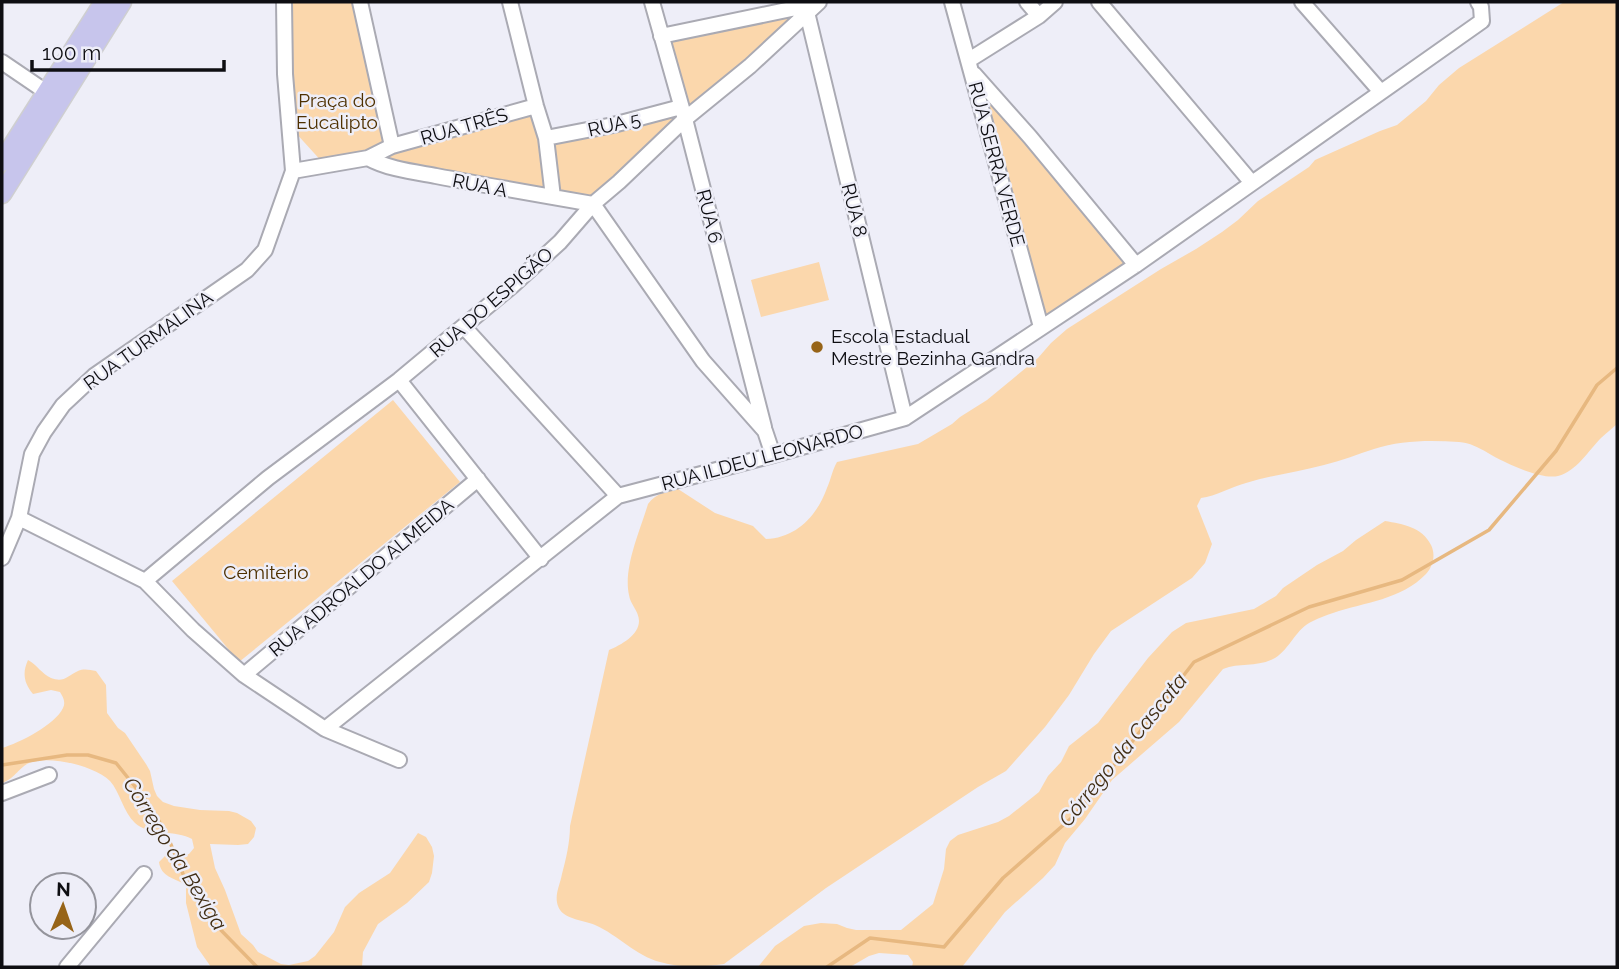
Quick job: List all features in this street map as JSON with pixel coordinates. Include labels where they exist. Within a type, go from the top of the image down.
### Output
[{"type":"main road","points":[[2,194],[22,145],[104,2]]},
{"type":"main road","points":[[52,96],[122,2]]},
{"type":"main road","points":[[2,162],[22,145]]},
{"type":"street","points":[[284,2],[285,74],[293,172],[368,158],[392,146],[360,2]]},
{"type":"street","points":[[510,2],[546,138],[552,197]]},
{"type":"street","name":"RUA 6","points":[[652,2],[765,431]]},
{"type":"street","name":"RUA SERRA VERDE","points":[[952,2],[1041,327]]},
{"type":"street","points":[[1027,2],[1039,16]]},
{"type":"street","points":[[1055,2],[970,66],[1136,265]]},
{"type":"street","points":[[1099,2],[1252,183]]},
{"type":"street","points":[[1302,2],[1381,92]]},
{"type":"street","name":"RUA ILDEU LEONARDO","points":[[618,496],[905,418],[1136,265],[1482,21],[1478,2]]},
{"type":"street","points":[[661,36],[809,5]]},
{"type":"street","name":"RUA DO ESPIGÃO","points":[[145,581],[268,478],[399,380],[464,327],[560,242],[593,204],[619,182],[683,113],[750,66],[809,5]]},
{"type":"street","name":"RUA 8","points":[[809,5],[905,418]]},
{"type":"street","points":[[2,62],[52,96]]},
{"type":"street","name":"RUA TRÊS","points":[[392,146],[536,106]]},
{"type":"street","name":"RUA 5","points":[[546,138],[683,113]]},
{"type":"street","name":"RUA A","points":[[368,158],[386,166],[593,204]]},
{"type":"street","name":"RUA TURMALINA","points":[[2,558],[19,517],[32,454],[63,405],[94,376],[247,270],[265,250],[293,172]]},
{"type":"street","points":[[593,204],[703,361],[765,431],[773,455]]},
{"type":"street","points":[[325,729],[618,496],[464,327]]},
{"type":"street","points":[[399,380],[541,559]]},
{"type":"street","name":"RUA ADROALDO ALMEIDA","points":[[244,675],[478,479]]},
{"type":"street","points":[[19,517],[145,581],[193,630],[244,675],[325,729],[399,760]]},
{"type":"street","points":[[2,793],[49,775]]},
{"type":"street","points":[[66,967],[144,874]]},
{"type":"green space","name":"Praça do Eucalipto","points":[[284,2],[358,2],[388,143],[371,155],[324,164],[294,131]]},
{"type":"green space","points":[[1564,2],[1617,2],[1617,424],[1577,465],[1565,473],[1550,477],[1512,465],[1467,443],[1405,442],[1324,465],[1256,480],[1201,498],[1197,506],[1212,544],[1205,563],[1192,578],[1111,631],[1045,727],[1006,771],[826,888],[724,964],[692,966],[660,962],[643,955],[603,929],[568,916],[560,910],[557,894],[609,650],[628,639],[638,626],[639,617],[629,595],[628,573],[648,504],[654,497],[678,489],[715,513],[753,526],[766,539],[787,535],[804,524],[817,508],[837,462],[918,444],[952,424],[987,400],[1038,358],[1067,329],[1222,232],[1258,201],[1309,167],[1315,160],[1397,125],[1459,68]]},
{"type":"green space","points":[[806,10],[686,116],[663,38]]},
{"type":"green space","points":[[979,88],[1133,265],[1041,323]]},
{"type":"green space","points":[[536,112],[550,195],[370,159]]},
{"type":"green space","points":[[674,118],[621,175],[594,199],[553,191],[549,140],[612,126]]},
{"type":"green space","points":[[819,262],[829,300],[761,317],[751,280]]},
{"type":"green space","name":"Cemiterio","points":[[393,400],[460,482],[239,662],[172,581]]},
{"type":"green space","points":[[1385,521],[1411,527],[1427,539],[1433,549],[1433,556],[1426,574],[1394,595],[1307,624],[1275,658],[1262,663],[1223,669],[1179,722],[1112,780],[1065,843],[1055,865],[1005,912],[962,967],[912,967],[913,962],[908,955],[879,953],[850,967],[758,967],[775,946],[804,926],[821,923],[837,924],[856,930],[901,930],[933,904],[950,841],[958,835],[1009,816],[1039,792],[1069,746],[1098,723],[1148,658],[1172,632],[1186,623],[1254,609]]},
{"type":"green space","points":[[28,660],[55,679],[62,679],[82,670],[96,671],[106,685],[107,713],[125,733],[146,764],[157,796],[163,802],[200,810],[229,811],[251,821],[256,828],[254,837],[248,844],[210,844],[215,868],[241,934],[258,952],[281,964],[289,965],[308,961],[315,956],[334,932],[345,907],[359,893],[390,873],[418,833],[426,837],[432,847],[434,856],[429,882],[407,903],[378,924],[363,952],[362,967],[211,967],[197,947],[186,903],[186,885],[165,874],[159,862],[165,856],[189,854],[194,848],[192,839],[140,827],[127,813],[110,781],[84,767],[62,761],[40,760],[24,766],[2,783],[2,748],[45,727],[64,706],[60,692],[51,690],[33,694],[25,678]]},
{"type":"waterway","name":"Córrego da Cascata","points":[[827,967],[870,938],[944,947],[1003,878],[1076,814],[1194,662],[1309,607],[1402,580],[1489,530],[1556,451],[1597,385],[1617,368]]},
{"type":"waterway","name":"Córrego da Bexiga","points":[[2,765],[67,755],[88,755],[116,763],[149,804],[167,835],[183,874],[214,923],[257,967]]},
{"type":"place","name":"Escola Estadual Mestre Bezinha Gandra","points":[[817,347]]}]
